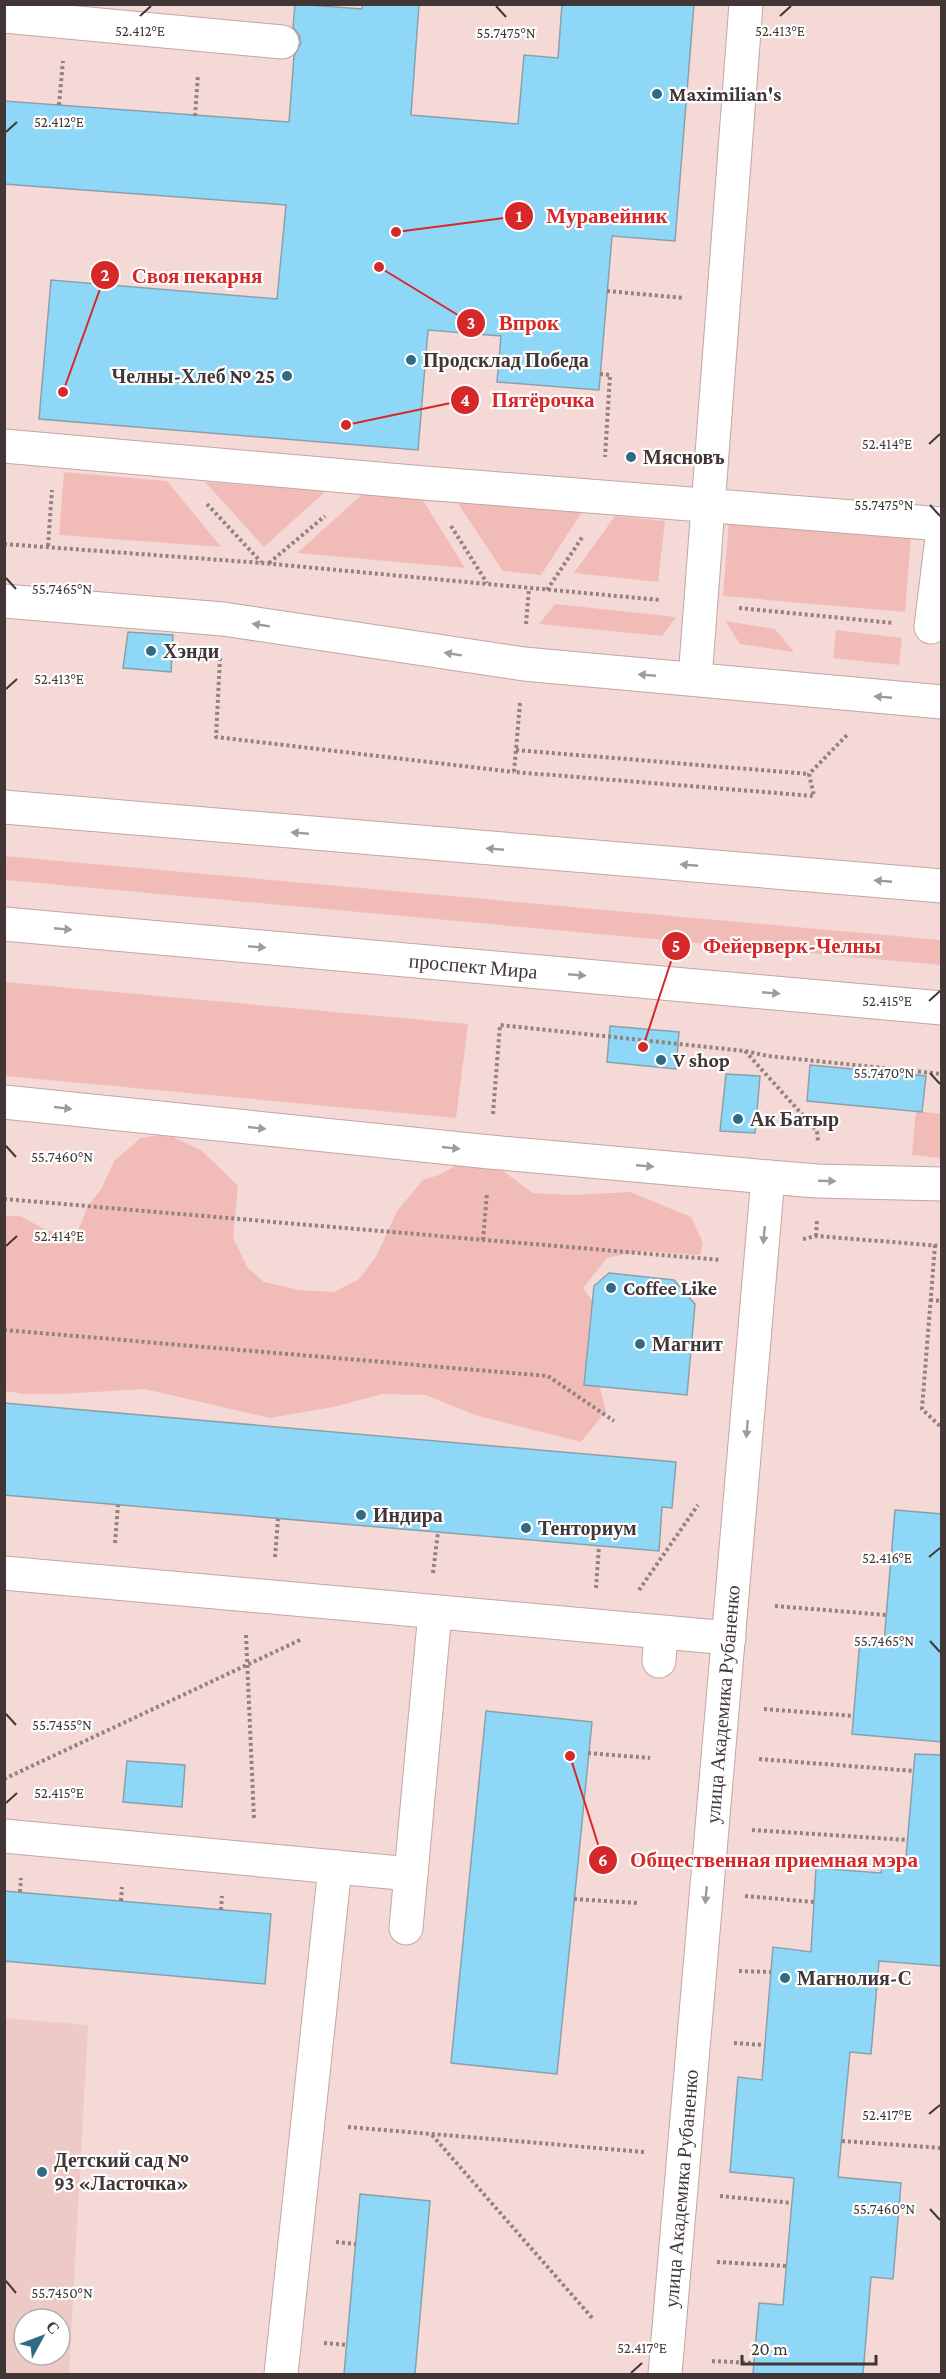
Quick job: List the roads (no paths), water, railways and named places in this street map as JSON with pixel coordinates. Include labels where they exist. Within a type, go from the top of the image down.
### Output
[{"type":"street","points":[[695,679],[746,4]]},
{"type":"street","points":[[4,16],[282,42]]},
{"type":"street","points":[[4,446],[424,483],[942,524]]},
{"type":"street","points":[[931,627],[942,538]]},
{"type":"street","points":[[4,601],[223,619],[524,664],[942,702]]},
{"type":"street","points":[[4,807],[942,886]]},
{"type":"street","name":"проспект Мира","points":[[4,924],[942,1008]]},
{"type":"street","points":[[4,1102],[490,1152],[768,1177],[818,1181],[942,1184]]},
{"type":"street","name":"улица Академика Рубаненко","points":[[665,2374],[676,2140],[729,1638],[768,1177]]},
{"type":"street","points":[[4,1574],[613,1628],[660,1647],[729,1638]]},
{"type":"street","points":[[406,1928],[435,1612]]},
{"type":"street","points":[[4,1836],[411,1874]]},
{"type":"street","points":[[281,2374],[335,1867]]},
{"type":"place","name":"Maximilian's","points":[[657,94]]},
{"type":"place","name":"Муравейник","points":[[396,232]]},
{"type":"place","name":"Впрок","points":[[379,267]]},
{"type":"place","name":"Продсклад Победа","points":[[411,360]]},
{"type":"place","name":"Челны-Хлеб № 25","points":[[287,376]]},
{"type":"place","name":"Своя пекарня","points":[[63,392]]},
{"type":"place","name":"Пятёрочка","points":[[346,425]]},
{"type":"place","name":"Мясновъ","points":[[631,457]]},
{"type":"place","name":"Хэнди","points":[[151,651]]},
{"type":"place","name":"Фейерверк-Челны","points":[[643,1047]]},
{"type":"place","name":"V shop","points":[[661,1060]]},
{"type":"place","name":"Ак Батыр","points":[[738,1119]]},
{"type":"place","name":"Coffee Like","points":[[611,1288]]},
{"type":"place","name":"Магнит","points":[[640,1344]]},
{"type":"place","name":"Индира","points":[[361,1515]]},
{"type":"place","name":"Тенториум","points":[[526,1528]]},
{"type":"place","name":"Общественная приемная мэра","points":[[570,1756]]},
{"type":"place","name":"Магнолия-С","points":[[785,1978]]},
{"type":"place","name":"Детский сад № 93 «Ласточка»","points":[[42,2172]]}]
